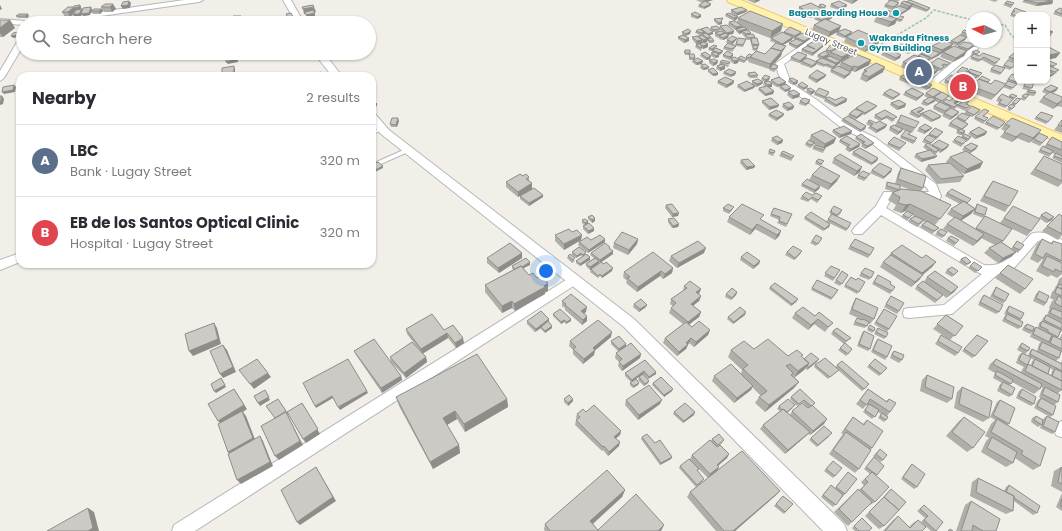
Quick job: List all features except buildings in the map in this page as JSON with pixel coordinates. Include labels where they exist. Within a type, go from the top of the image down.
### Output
[{"type":"main road","name":"Lugay Street","points":[[732,0],[1062,140]]},
{"type":"street","points":[[86,16],[199,0]]},
{"type":"street","points":[[287,0],[296,16]]},
{"type":"street","points":[[0,21],[16,22]]},
{"type":"street","points":[[820,38],[780,62],[782,73],[787,84],[814,102],[846,127],[873,140],[932,186],[936,196],[888,195],[880,209],[858,231]]},
{"type":"street","points":[[932,84],[974,49]]},
{"type":"street","points":[[0,78],[16,51]]},
{"type":"street","points":[[324,60],[334,72]]},
{"type":"street","points":[[376,125],[630,323],[837,531]]},
{"type":"street","points":[[880,209],[981,269],[994,272]]},
{"type":"street","points":[[909,313],[947,310],[994,272],[1010,265],[1035,237],[1043,236],[1062,245]]},
{"type":"street","points":[[0,265],[16,259]]},
{"type":"street","points":[[180,531],[574,280]]},
{"type":"lane","points":[[376,164],[408,150]]},
{"type":"path","points":[[863,56],[926,18],[934,10],[966,18]]},
{"type":"path","points":[[1002,25],[1005,25],[1011,36],[1014,38]]},
{"type":"place","name":"Bagon Bording House","points":[[896,13]]},
{"type":"place","name":"Wakanda Fitness Gym Building","points":[[861,43]]},
{"type":"place","name":"LBC","points":[[919,72]]},
{"type":"place","name":"EB de los Santos Optical Clinic","points":[[963,87]]}]
